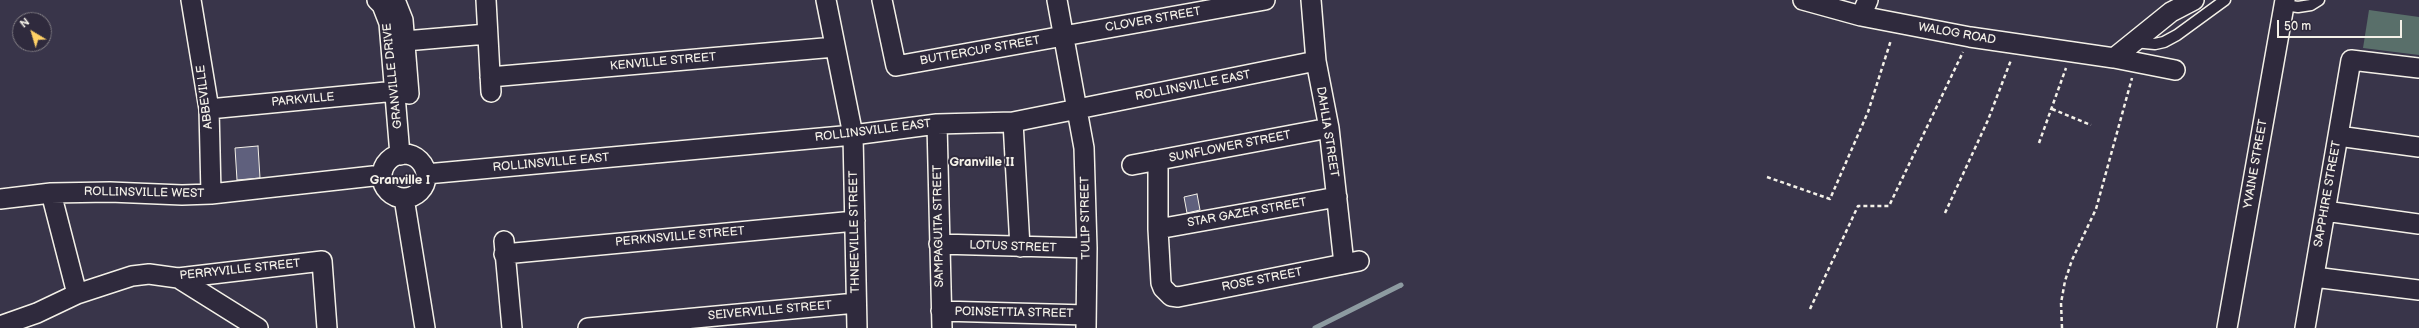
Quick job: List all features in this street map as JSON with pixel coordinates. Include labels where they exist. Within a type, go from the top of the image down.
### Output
[{"type":"street","name":"ABBEVILLE","points":[[191,0],[209,109],[211,194]]},
{"type":"street","name":"GRANVILLE DRIVE","points":[[377,0],[382,5],[398,41],[406,155]]},
{"type":"street","name":"GRANVILLE DRIVE","points":[[395,0],[403,20],[398,41],[396,91],[406,155]]},
{"type":"street","points":[[398,41],[487,34],[486,0]]},
{"type":"street","name":"THNEEVILLE STREET","points":[[826,0],[853,135],[857,328]]},
{"type":"street","name":"BUTTERCUP STREET","points":[[882,0],[896,66],[1064,36]]},
{"type":"street","name":"TULIP STREET","points":[[1057,0],[1078,108],[1084,148],[1087,248],[1086,321]]},
{"type":"street","name":"CLOVER STREET","points":[[1064,36],[1265,0]]},
{"type":"street","name":"DAHLIA STREET","points":[[1311,0],[1316,61],[1329,128],[1337,197],[1351,262]]},
{"type":"street","name":"WALOG ROAD","points":[[1803,0],[1865,8],[1896,23],[1970,37],[2114,58],[2175,70]]},
{"type":"street","points":[[2114,58],[2174,6],[2194,0]]},
{"type":"street","name":"YVAINE STREET","points":[[2227,328],[2285,3]]},
{"type":"street","name":"KENVILLE STREET","points":[[487,34],[491,85],[836,47]]},
{"type":"street","name":"SAPPHIRE STREET","points":[[2305,328],[2351,60],[2419,68]]},
{"type":"street","name":"ROLLINSVILLE EAST","points":[[426,174],[853,135],[937,124],[1014,122],[1316,61]]},
{"type":"street","name":"PARKVILLE","points":[[209,109],[396,91]]},
{"type":"street","points":[[1014,122],[1020,247]]},
{"type":"street","name":"SAMPAGUITA STREET","points":[[937,124],[941,320]]},
{"type":"street","name":"SUNFLOWER STREET","points":[[1132,165],[1329,128]]},
{"type":"street","points":[[2338,136],[2419,147]]},
{"type":"street","points":[[406,155],[422,163],[426,174],[426,180],[421,191],[410,198],[392,195],[382,181],[382,175],[386,164],[406,155]]},
{"type":"street","points":[[1158,160],[1158,229]]},
{"type":"street","name":"ROLLINSVILLE WEST","points":[[0,200],[51,193],[110,192],[182,195],[211,194],[382,175]]},
{"type":"street","points":[[51,193],[77,294]]},
{"type":"street","name":"STAR GAZER STREET","points":[[1158,229],[1337,197]]},
{"type":"street","points":[[404,198],[425,328]]},
{"type":"street","points":[[2325,211],[2419,224]]},
{"type":"street","name":"PERKNSVILLE STREET","points":[[512,328],[504,247],[855,221]]},
{"type":"street","name":"ROSE STREET","points":[[1158,229],[1161,283],[1166,292],[1171,296],[1178,297],[1351,262]]},
{"type":"street","name":"LOTUS STREET","points":[[939,244],[1087,248]]},
{"type":"street","name":"PERRYVILLE STREET","points":[[0,326],[37,313],[77,294],[132,276],[149,274],[178,278],[322,260],[327,328]]},
{"type":"street","points":[[2314,277],[2419,290]]},
{"type":"street","points":[[178,278],[258,328]]},
{"type":"street","name":"SEIVERVILLE STREET","points":[[588,328],[856,303]]},
{"type":"street","name":"POINSETTIA STREET","points":[[941,320],[1086,321]]},
{"type":"lane","points":[[2134,42],[2155,44],[2164,42],[2177,35],[2225,0]]},
{"type":"lane","points":[[2285,3],[2298,7],[2311,4],[2319,0]]},
{"type":"path","points":[[1767,177],[1830,199],[1868,112],[1896,23]]},
{"type":"path","points":[[1810,309],[1858,206],[1889,206],[1970,37]]},
{"type":"path","points":[[1945,213],[1988,120],[2017,44]]},
{"type":"path","points":[[2039,143],[2072,52]]},
{"type":"path","points":[[2062,328],[2061,304],[2064,281],[2096,209],[2137,62]]},
{"type":"path","points":[[2052,109],[2091,125]]},
{"type":"green space","points":[[2369,10],[2419,17],[2419,55],[2363,48]]},
{"type":"building","points":[[258,146],[260,178],[237,180],[235,148]]},
{"type":"building","points":[[1197,194],[1200,210],[1187,213],[1184,197]]},
{"type":"waterway","points":[[1315,328],[1401,285]]},
{"type":"district","name":"Granville II","points":[[982,163]]},
{"type":"district","name":"Granville I","points":[[400,181]]}]
